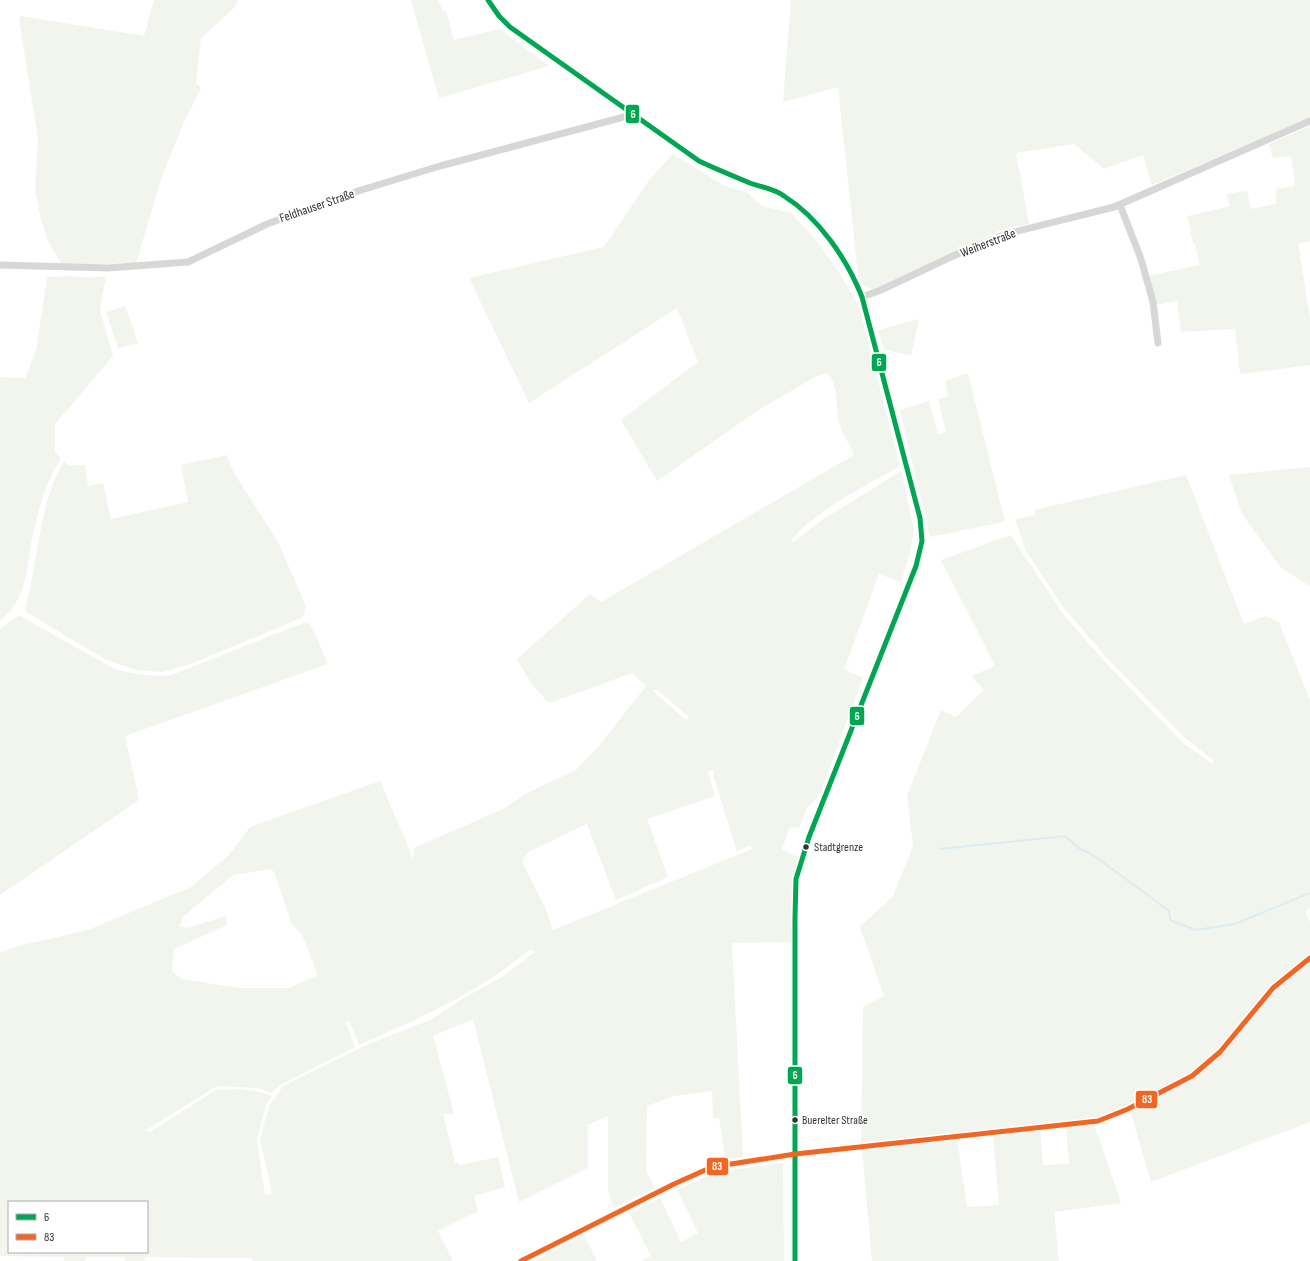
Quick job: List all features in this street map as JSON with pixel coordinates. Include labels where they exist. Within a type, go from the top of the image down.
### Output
[{"type":"street","points":[[488,0],[499,16],[510,27],[699,161],[729,175],[784,195],[807,214],[827,237],[854,277],[862,297],[920,518],[922,541],[916,566],[802,855],[796,879],[795,1261]]},
{"type":"street","name":"Feldhauser Straße","points":[[0,265],[104,268],[188,262],[267,224],[358,191],[440,166],[620,118],[626,116],[630,111]]},
{"type":"street","name":"Weiherstraße","points":[[862,297],[881,290],[955,255],[1006,234],[1120,205],[1310,121]]},
{"type":"street","points":[[1120,205],[1140,259],[1153,302],[1158,343]]},
{"type":"street","points":[[521,1261],[674,1184],[712,1167],[795,1154],[1098,1121],[1128,1109],[1192,1076],[1220,1052],[1273,988],[1310,958]]},
{"type":"shaded area","points":[[154,0],[238,0],[235,7],[201,38],[196,83],[201,88],[183,124],[162,176],[136,263],[62,265],[49,243],[41,220],[35,187],[38,139],[19,19],[21,16],[144,36]]},
{"type":"shaded area","points":[[411,0],[438,0],[443,11],[446,11],[454,40],[500,29],[549,66],[439,98]]},
{"type":"shaded area","points":[[791,0],[1310,0],[1310,118],[1152,185],[1143,155],[1104,169],[1074,144],[1016,153],[1029,224],[1003,229],[873,290],[864,286],[858,275],[838,87],[783,102]]},
{"type":"shaded area","points":[[1310,126],[1310,241],[1298,244],[1310,318],[1310,365],[1240,374],[1235,329],[1181,332],[1177,301],[1156,305],[1148,276],[1200,265],[1195,244],[1193,244],[1188,216],[1230,206],[1226,194],[1247,191],[1251,209],[1276,204],[1276,189],[1295,186],[1291,156],[1274,158],[1272,156],[1269,144]]},
{"type":"shaded area","points":[[673,154],[721,184],[748,193],[762,206],[791,213],[815,239],[837,269],[859,306],[900,466],[828,508],[802,528],[791,540],[794,542],[819,522],[901,471],[914,530],[910,552],[901,582],[879,574],[844,669],[863,678],[820,794],[806,810],[799,828],[790,827],[782,849],[798,857],[793,878],[791,942],[732,943],[743,1157],[725,1159],[719,1117],[713,1119],[712,1091],[674,1096],[647,1106],[646,1171],[655,1188],[614,1208],[608,1190],[608,1116],[588,1125],[588,1168],[519,1202],[473,1019],[433,1036],[454,1114],[443,1114],[455,1162],[460,1165],[498,1157],[505,1187],[474,1196],[478,1211],[438,1231],[453,1261],[253,1261],[252,1258],[145,1257],[144,1261],[125,1261],[124,1257],[86,1257],[85,1261],[64,1261],[64,1257],[0,1256],[0,953],[18,946],[88,930],[191,887],[228,856],[250,827],[380,781],[408,846],[412,859],[414,855],[414,848],[503,809],[527,793],[576,770],[598,747],[646,686],[632,673],[550,703],[535,688],[517,659],[590,594],[601,602],[854,455],[839,423],[834,384],[827,373],[815,377],[757,411],[657,481],[621,420],[698,362],[677,308],[529,403],[469,278],[604,247],[649,180]],"holes":[[[656,689],[689,717],[689,718],[686,720],[653,691]],[[714,770],[714,778],[737,851],[751,845],[752,849],[553,930],[545,907],[522,862],[528,852],[587,824],[616,900],[668,877],[647,819],[715,796],[708,772]],[[271,869],[274,872],[292,924],[302,935],[318,975],[289,988],[239,988],[181,979],[172,971],[174,949],[227,925],[226,916],[187,928],[179,926],[185,915],[233,875]],[[530,949],[535,952],[502,977],[462,999],[432,1019],[362,1047],[283,1086],[269,1106],[260,1139],[272,1194],[265,1195],[257,1139],[266,1105],[272,1096],[256,1091],[240,1089],[216,1090],[150,1132],[146,1130],[217,1086],[257,1088],[271,1093],[282,1084],[355,1047],[346,1023],[349,1020],[359,1045],[426,1015],[469,991],[511,964]]]},
{"type":"shaded area","points":[[71,276],[89,278],[106,276],[100,310],[113,356],[55,424],[55,452],[61,458],[44,492],[31,542],[22,590],[10,611],[0,621],[0,377],[25,378],[36,351],[47,277]]},
{"type":"shaded area","points":[[125,306],[138,343],[118,348],[106,312]]},
{"type":"shaded area","points":[[919,319],[911,355],[884,350],[878,330]]},
{"type":"shaded area","points":[[968,373],[1004,518],[1003,522],[930,537],[900,410],[929,401],[938,435],[946,432],[938,399],[948,396],[945,381]]},
{"type":"shaded area","points":[[227,455],[234,473],[278,542],[305,604],[305,613],[301,618],[191,664],[162,672],[137,670],[106,660],[28,613],[25,609],[44,515],[55,478],[64,461],[69,465],[85,465],[88,486],[103,483],[111,519],[188,502],[181,465]]},
{"type":"shaded area","points":[[1310,467],[1310,586],[1281,568],[1242,514],[1229,475]]},
{"type":"shaded area","points":[[1186,475],[1244,624],[1265,616],[1279,622],[1310,700],[1310,908],[1305,911],[1310,922],[1310,954],[1270,988],[1218,1050],[1191,1074],[1127,1107],[1095,1119],[861,1144],[863,1007],[884,996],[860,927],[893,896],[913,846],[907,796],[941,710],[956,717],[984,690],[971,676],[995,666],[941,560],[1011,535],[1062,613],[1106,663],[1184,744],[1213,764],[1214,761],[1185,738],[1107,658],[1064,608],[1026,551],[1015,519],[1035,515],[1034,510]]},
{"type":"shaded area","points":[[20,616],[115,669],[136,674],[158,676],[172,675],[306,622],[311,625],[328,664],[125,736],[139,800],[0,895],[0,629],[16,617]]},
{"type":"shaded area","points":[[1310,961],[1310,1122],[1151,1182],[1130,1110],[1194,1078],[1274,990]]},
{"type":"shaded area","points":[[1094,1124],[1121,1203],[1054,1212],[1059,1261],[872,1261],[862,1149],[957,1138],[967,1207],[999,1205],[993,1135],[1040,1130],[1043,1165],[1069,1164],[1066,1126]]},
{"type":"shaded area","points":[[783,1163],[784,1261],[642,1261],[651,1256],[629,1213],[660,1198],[681,1242],[698,1233],[677,1190],[717,1172]]},
{"type":"shaded area","points":[[584,1235],[597,1261],[534,1261]]},
{"type":"waterway","points":[[940,849],[1065,836],[1079,848],[1096,857],[1169,911],[1170,920],[1196,930],[1235,924],[1310,893]]},
{"type":"transit line","name":"6","points":[[488,0],[499,16],[510,27],[699,161],[780,194],[797,205],[820,228],[840,254],[862,297],[920,518],[922,541],[916,566],[809,837],[796,879],[795,1261]]},
{"type":"transit line","name":"83","points":[[521,1261],[674,1184],[712,1167],[795,1154],[1098,1121],[1128,1109],[1192,1076],[1220,1052],[1273,988],[1310,958]]},
{"type":"place","name":"Stadtgrenze","points":[[806,847]]},
{"type":"place","name":"Buerelter Straße","points":[[795,1120]]}]
